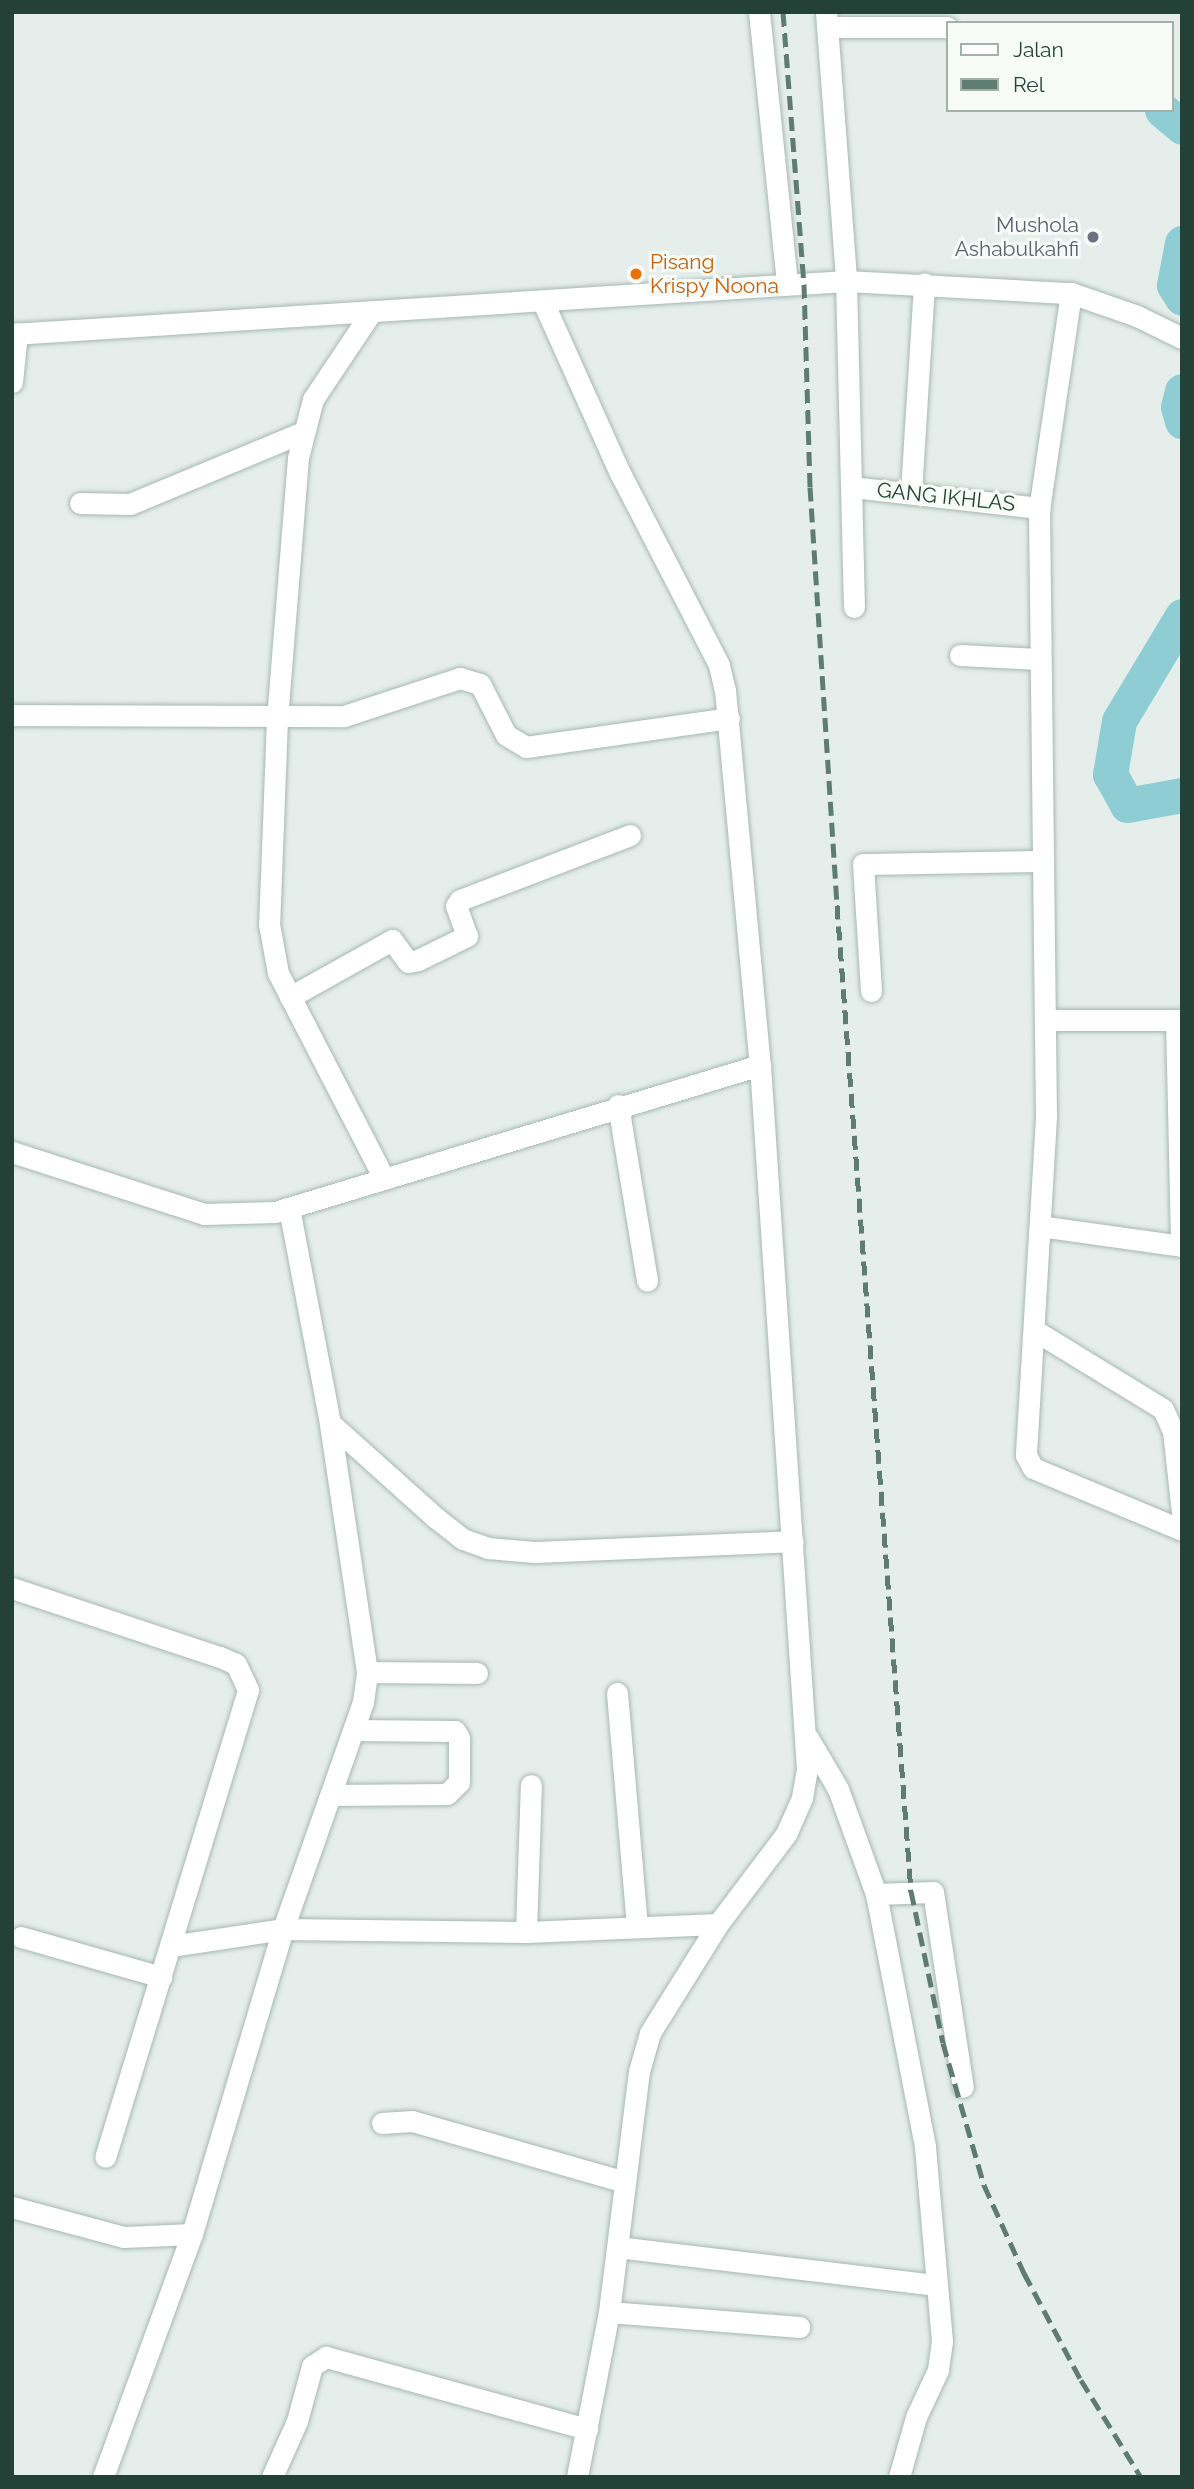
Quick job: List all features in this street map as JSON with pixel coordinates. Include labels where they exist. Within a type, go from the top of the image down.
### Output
[{"type":"street","points":[[759,12],[787,285]]},
{"type":"street","points":[[854,607],[846,281],[826,20],[946,27]]},
{"type":"street","points":[[12,382],[15,333],[846,281],[1071,293],[1173,334]]},
{"type":"street","points":[[911,492],[924,284]]},
{"type":"street","points":[[1071,293],[1040,508],[1038,659],[1047,1020],[1040,1226],[1025,1440],[1028,1462],[1033,1468],[1182,1530]]},
{"type":"street","points":[[542,302],[620,473],[719,664],[729,718],[760,1065],[806,1736],[802,1798],[786,1834],[719,1924],[650,2034],[639,2071],[610,2312],[577,2477]]},
{"type":"street","points":[[372,311],[313,399],[303,432],[277,719],[269,924],[278,974],[383,1176]]},
{"type":"street","points":[[80,503],[115,506],[144,499],[303,432]]},
{"type":"street","name":"GANG IKHLAS","points":[[852,487],[1040,508]]},
{"type":"street","points":[[960,655],[1038,659]]},
{"type":"street","points":[[12,715],[277,719],[344,716],[460,678],[480,684],[506,734],[526,747],[729,718]]},
{"type":"street","points":[[290,997],[392,940],[408,962],[418,960],[467,936],[456,906],[460,900],[630,835]]},
{"type":"street","points":[[871,991],[863,864],[1041,861]]},
{"type":"street","points":[[1040,1226],[1181,1246],[1179,1020],[1047,1020]]},
{"type":"street","points":[[12,1152],[204,1214],[289,1208],[383,1176],[760,1065]]},
{"type":"street","points":[[618,1105],[648,1281]]},
{"type":"street","points":[[103,2477],[191,2234],[283,1929],[354,1730],[367,1672],[330,1423],[289,1208]]},
{"type":"street","points":[[1034,1330],[1163,1409],[1173,1431],[1182,1512]]},
{"type":"street","points":[[330,1423],[436,1518],[463,1539],[488,1549],[534,1552],[793,1541]]},
{"type":"street","points":[[12,1588],[220,1657],[236,1664],[244,1675],[247,1705],[105,2158]]},
{"type":"street","points":[[367,1672],[477,1673]]},
{"type":"street","points":[[617,1693],[637,1927]]},
{"type":"street","points":[[333,1795],[447,1794],[459,1782],[459,1738],[455,1731],[354,1730]]},
{"type":"street","points":[[806,1736],[838,1789],[876,1894],[925,2147],[942,2341],[938,2370],[916,2417],[899,2477]]},
{"type":"street","points":[[526,1931],[531,1785]]},
{"type":"street","points":[[876,1894],[933,1892],[963,2087]]},
{"type":"street","points":[[171,1946],[283,1929],[526,1931],[719,1924]]},
{"type":"street","points":[[21,1937],[162,1977]]},
{"type":"street","points":[[382,2123],[412,2121],[625,2182]]},
{"type":"street","points":[[12,2207],[124,2237],[191,2234]]},
{"type":"street","points":[[617,2247],[935,2285]]},
{"type":"street","points":[[610,2312],[799,2327]]},
{"type":"street","points":[[272,2477],[297,2421],[312,2366],[326,2357],[587,2429]]},
{"type":"waterway","points":[[1164,112],[1182,127]]},
{"type":"waterway","points":[[1182,243],[1174,285],[1182,298]]},
{"type":"waterway","points":[[1182,391],[1178,407],[1182,421]]},
{"type":"waterway","points":[[1182,616],[1119,721],[1110,774],[1127,805],[1182,795]]},
{"type":"railway","points":[[783,12],[804,284],[810,487],[837,905],[911,1891],[943,2043],[984,2185],[1024,2273],[1081,2380],[1141,2477]]},
{"type":"place","name":"Mushola Ashabulkahfi","points":[[1093,237]]},
{"type":"place","name":"Pisang Krispy Noona","points":[[636,274]]}]
